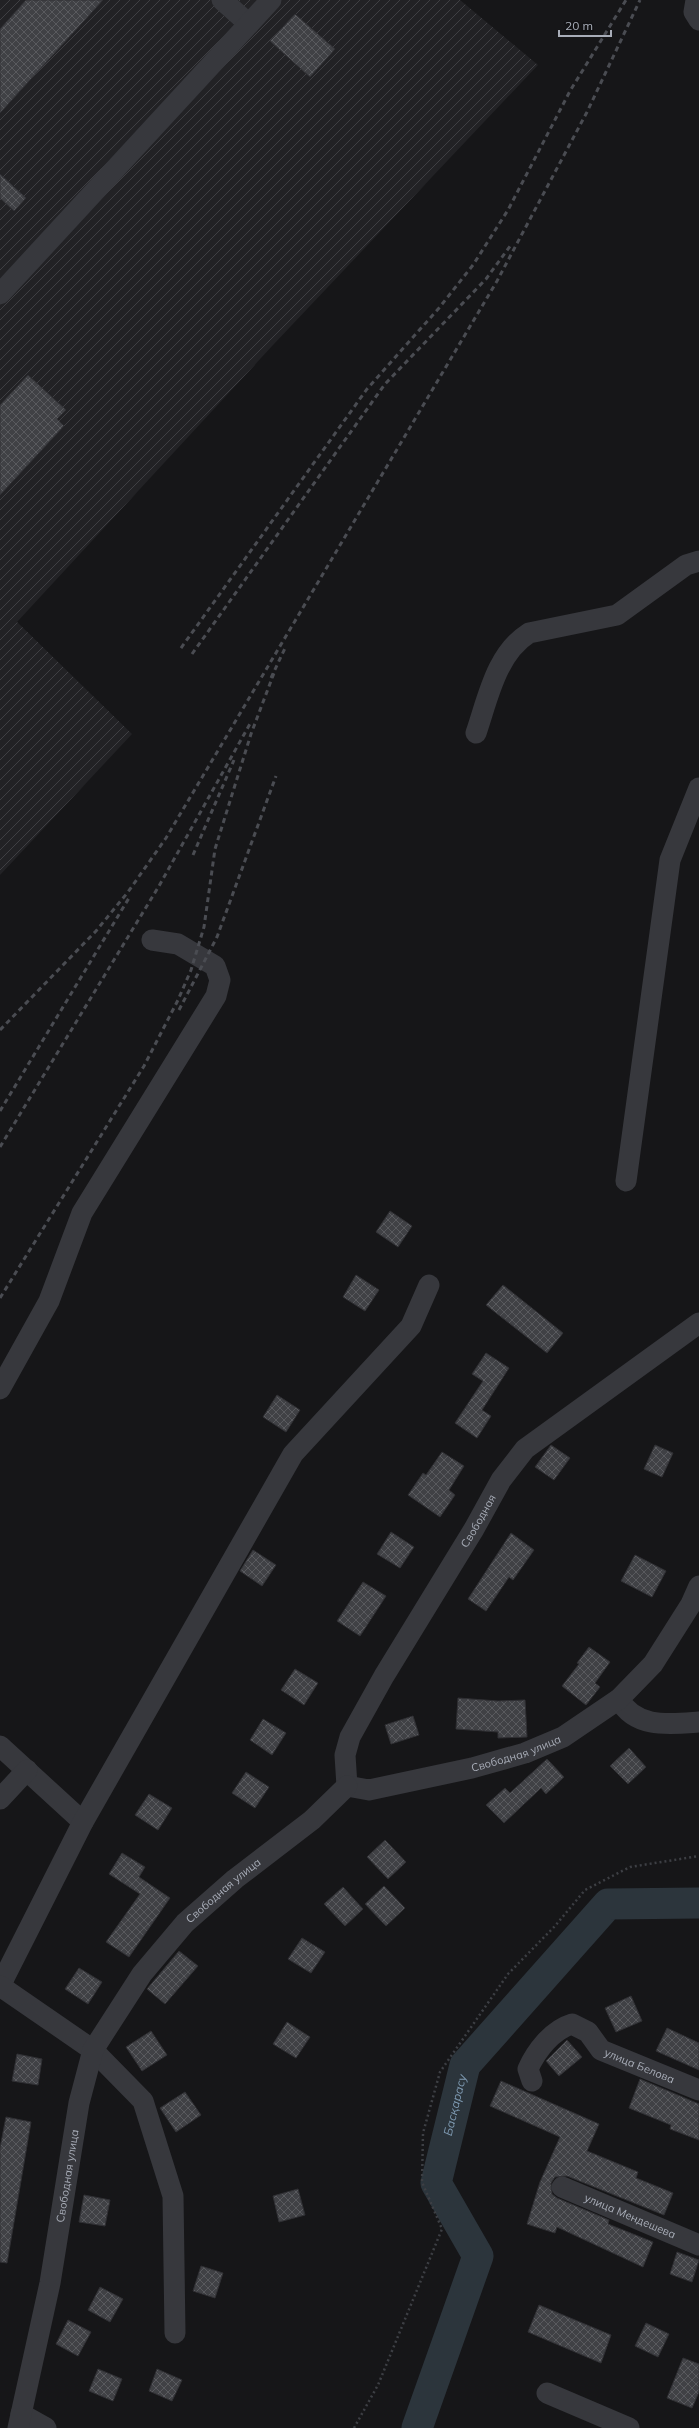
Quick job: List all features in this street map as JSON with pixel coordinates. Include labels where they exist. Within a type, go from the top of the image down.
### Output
[{"type":"street","points":[[222,0],[249,24]]},
{"type":"street","points":[[0,294],[271,0]]},
{"type":"street","points":[[696,0],[694,12],[699,20]]},
{"type":"street","points":[[476,733],[499,666],[516,641],[529,633],[617,615],[686,565],[699,561]]},
{"type":"street","points":[[626,1181],[670,860],[699,788]]},
{"type":"street","points":[[0,1389],[49,1301],[82,1213],[216,996],[220,980],[215,966],[178,944],[152,940]]},
{"type":"street","points":[[175,2333],[173,2196],[142,2101],[93,2050],[0,1986],[83,1822],[293,1454],[411,1326],[429,1285]]},
{"type":"street","name":"Свободная","points":[[346,1786],[344,1755],[350,1737],[384,1676],[474,1529],[500,1480],[525,1449],[699,1323]]},
{"type":"street","name":"Свободная улица","points":[[20,2421],[50,2283],[78,2109],[93,2050],[142,1974],[185,1923],[235,1880],[312,1820],[346,1786],[369,1790],[472,1768],[525,1753],[563,1736],[619,1699],[653,1664],[691,1604],[699,1586]]},
{"type":"street","points":[[619,1699],[625,1710],[648,1721],[669,1724],[699,1722]]},
{"type":"street","points":[[0,1746],[83,1822]]},
{"type":"street","points":[[0,1799],[27,1770]]},
{"type":"street","name":"улица Белова","points":[[532,2081],[528,2069],[536,2053],[564,2026],[572,2024],[588,2032],[601,2050],[699,2090]]},
{"type":"street","name":"улица Мендешева","points":[[562,2187],[699,2245]]},
{"type":"street","points":[[547,2393],[629,2428]]},
{"type":"street","points":[[20,2421],[46,2428]]},
{"type":"path","points":[[354,2428],[378,2385],[442,2229],[422,2182],[423,2133],[440,2072],[508,1974],[555,1926],[585,1890],[630,1867],[699,1856]]},
{"type":"shaded area","points":[[0,0],[460,0],[538,65],[273,345],[17,622],[132,734],[0,875]]},
{"type":"building","points":[[26,0],[103,0],[0,113],[0,29]]},
{"type":"building","points":[[295,14],[335,49],[310,77],[270,41]]},
{"type":"building","points":[[0,174],[26,198],[14,211],[0,198]]},
{"type":"building","points":[[28,375],[66,410],[57,419],[64,426],[0,495],[0,405]]},
{"type":"building","points":[[390,1211],[412,1226],[398,1247],[376,1232]]},
{"type":"building","points":[[356,1275],[379,1290],[365,1311],[343,1297]]},
{"type":"building","points":[[503,1285],[563,1333],[547,1353],[486,1305]]},
{"type":"building","points":[[486,1353],[509,1368],[482,1410],[491,1416],[477,1438],[455,1423],[483,1381],[472,1374]]},
{"type":"building","points":[[277,1395],[300,1410],[286,1432],[263,1417]]},
{"type":"building","points":[[551,1445],[570,1458],[554,1480],[535,1467]]},
{"type":"building","points":[[655,1445],[673,1453],[662,1477],[644,1469]]},
{"type":"building","points":[[442,1452],[464,1466],[449,1490],[455,1495],[440,1517],[408,1495],[423,1473],[426,1475]]},
{"type":"building","points":[[391,1532],[414,1547],[400,1568],[377,1554]]},
{"type":"building","points":[[511,1533],[534,1550],[513,1580],[509,1577],[486,1611],[468,1599]]},
{"type":"building","points":[[253,1550],[276,1565],[262,1586],[240,1571]]},
{"type":"building","points":[[635,1555],[666,1571],[652,1597],[621,1581]]},
{"type":"building","points":[[363,1582],[386,1596],[360,1636],[337,1621]]},
{"type":"building","points":[[589,1647],[610,1662],[595,1683],[600,1687],[586,1705],[562,1686],[579,1664],[577,1663]]},
{"type":"building","points":[[295,1669],[318,1683],[304,1705],[281,1690]]},
{"type":"building","points":[[458,1698],[498,1701],[525,1700],[527,1737],[498,1738],[498,1732],[456,1729]]},
{"type":"building","points":[[413,1716],[419,1735],[391,1744],[385,1725]]},
{"type":"building","points":[[263,1719],[286,1733],[272,1755],[250,1740]]},
{"type":"building","points":[[629,1748],[646,1767],[628,1784],[610,1766]]},
{"type":"building","points":[[547,1759],[564,1777],[546,1794],[541,1788],[504,1823],[486,1805],[505,1788],[510,1793]]},
{"type":"building","points":[[246,1772],[269,1787],[255,1808],[232,1793]]},
{"type":"building","points":[[149,1794],[172,1808],[158,1830],[135,1815]]},
{"type":"building","points":[[385,1840],[406,1862],[388,1879],[367,1857]]},
{"type":"building","points":[[122,1853],[145,1867],[139,1877],[170,1898],[129,1957],[106,1942],[140,1894],[109,1874]]},
{"type":"building","points":[[384,1886],[405,1908],[386,1926],[365,1904]]},
{"type":"building","points":[[343,1887],[363,1909],[345,1926],[324,1904]]},
{"type":"building","points":[[302,1938],[325,1952],[311,1973],[288,1959]]},
{"type":"building","points":[[179,1951],[198,1966],[165,2004],[147,1989]]},
{"type":"building","points":[[79,1968],[102,1982],[88,2004],[65,1989]]},
{"type":"building","points":[[631,1996],[642,2021],[616,2032],[605,2008]]},
{"type":"building","points":[[287,2022],[310,2037],[296,2058],[273,2044]]},
{"type":"building","points":[[667,2028],[699,2043],[699,2070],[656,2051]]},
{"type":"building","points":[[151,2031],[167,2055],[142,2071],[126,2047]]},
{"type":"building","points":[[567,2040],[582,2057],[559,2076],[546,2061]]},
{"type":"building","points":[[17,2054],[42,2059],[38,2085],[12,2081]]},
{"type":"building","points":[[640,2079],[699,2104],[699,2140],[670,2129],[671,2125],[629,2108]]},
{"type":"building","points":[[501,2081],[599,2124],[587,2151],[638,2172],[636,2178],[673,2193],[664,2215],[567,2176],[555,2177],[551,2183],[552,2194],[557,2198],[609,2220],[608,2224],[653,2242],[643,2267],[557,2227],[555,2233],[527,2224],[540,2182],[560,2137],[490,2106]]},
{"type":"building","points":[[185,2092],[201,2115],[176,2132],[160,2108]]},
{"type":"building","points":[[6,2117],[31,2122],[7,2263],[0,2262],[0,2148]]},
{"type":"building","points":[[298,2189],[305,2215],[279,2222],[273,2196]]},
{"type":"building","points":[[84,2195],[110,2200],[105,2226],[79,2222]]},
{"type":"building","points":[[677,2252],[699,2260],[692,2282],[670,2274]]},
{"type":"building","points":[[201,2266],[223,2273],[215,2298],[193,2291]]},
{"type":"building","points":[[100,2287],[123,2299],[110,2322],[88,2310]]},
{"type":"building","points":[[539,2305],[611,2335],[601,2363],[528,2332]]},
{"type":"building","points":[[68,2320],[91,2332],[78,2356],[56,2344]]},
{"type":"building","points":[[646,2323],[669,2334],[658,2357],[635,2346]]},
{"type":"building","points":[[683,2358],[699,2364],[699,2392],[692,2408],[667,2398]]},
{"type":"building","points":[[98,2369],[122,2379],[113,2401],[89,2391]]},
{"type":"building","points":[[157,2369],[182,2380],[172,2401],[149,2391]]},
{"type":"waterway","name":"Басқарасу","points":[[417,2428],[478,2256],[436,2183],[465,2065],[608,1904],[699,1903]]},
{"type":"railway","points":[[181,648],[367,389],[439,308],[473,265],[508,210],[570,91],[626,0]]},
{"type":"railway","points":[[0,1030],[96,931],[128,892],[166,838],[497,281],[587,112],[640,0]]},
{"type":"railway","points":[[192,654],[385,384],[486,279],[511,245]]},
{"type":"railway","points":[[271,678],[286,646]]},
{"type":"railway","points":[[0,1298],[144,1066],[178,1000],[191,970],[204,927],[215,849],[251,734],[274,673]]},
{"type":"railway","points":[[0,1147],[159,886],[251,722]]},
{"type":"railway","points":[[193,855],[234,760]]},
{"type":"railway","points":[[179,1010],[217,937],[276,776]]},
{"type":"railway","points":[[0,1111],[129,898]]}]
